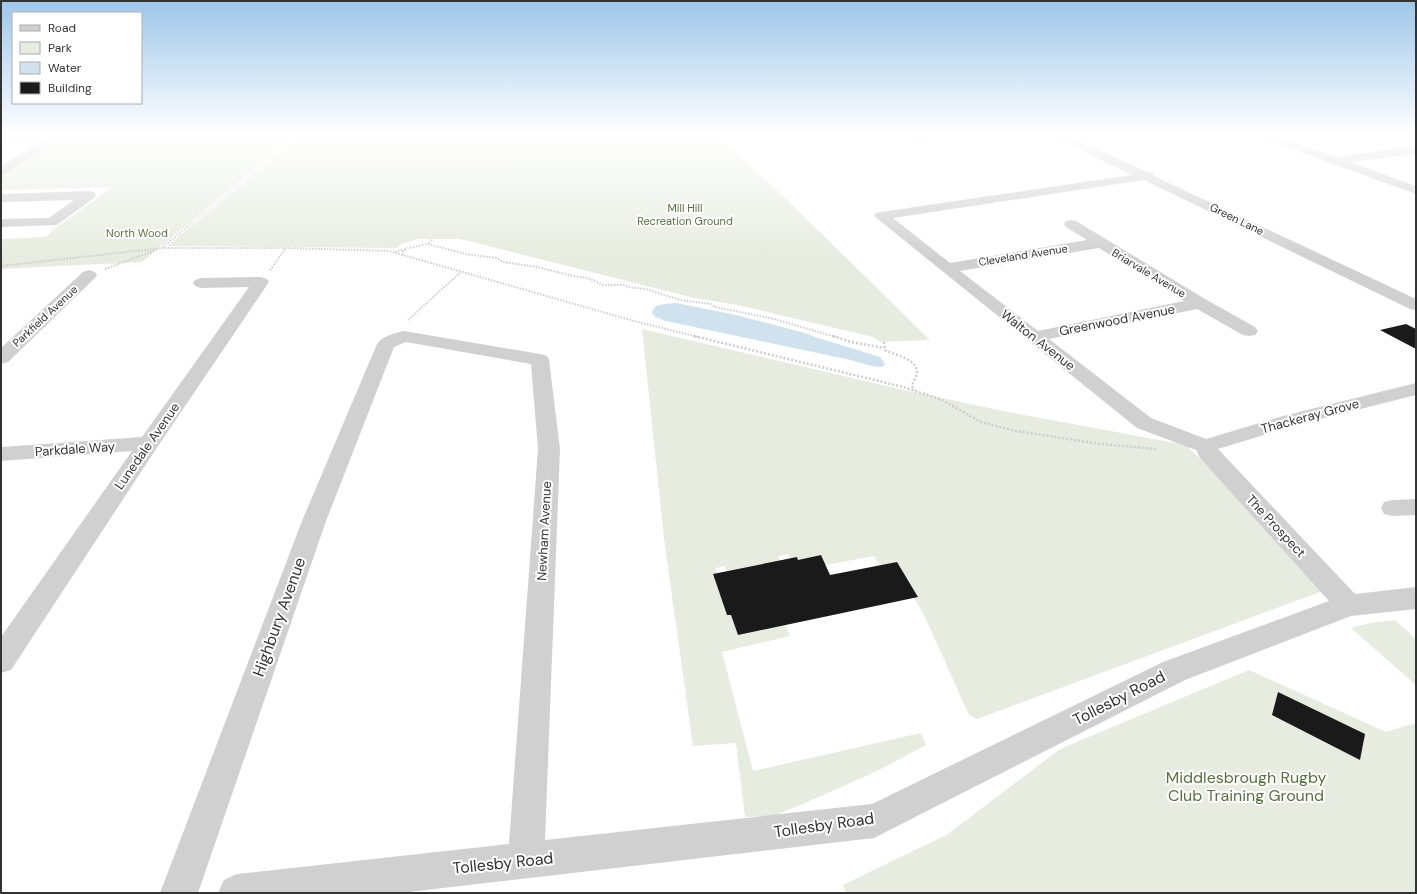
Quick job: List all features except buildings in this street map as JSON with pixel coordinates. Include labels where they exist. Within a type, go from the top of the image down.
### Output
[{"type":"street","name":"Walton Avenue","points":[[1143,177],[881,216],[1144,423],[1205,446]]},
{"type":"street","name":"Green Lane","points":[[1149,177],[1416,305]]},
{"type":"street","points":[[1378,177],[1416,190]]},
{"type":"street","points":[[1,198],[89,195],[52,222],[1,224]]},
{"type":"street","name":"Briarvale Avenue","points":[[1071,224],[1199,304],[1249,331]]},
{"type":"street","name":"Cleveland Avenue","points":[[947,268],[1100,243]]},
{"type":"street","name":"Parkfield Avenue","points":[[1,358],[89,275]]},
{"type":"street","points":[[201,283],[261,282]]},
{"type":"street","name":"Lunedale Avenue","points":[[1,660],[261,282]]},
{"type":"street","name":"Greenwood Avenue","points":[[1035,337],[1199,304]]},
{"type":"street","name":"Newham Avenue","points":[[386,344],[404,336],[540,360],[549,449],[526,860]]},
{"type":"street","name":"Highbury Avenue","points":[[179,893],[314,521],[386,344]]},
{"type":"street","name":"Thackeray Grove","points":[[1205,446],[1290,420],[1416,389]]},
{"type":"street","name":"Parkdale Way","points":[[1,454],[149,443]]},
{"type":"street","name":"The Prospect","points":[[1205,446],[1208,453],[1349,605]]},
{"type":"street","name":"Tollesby Road","points":[[237,893],[874,821],[1174,671],[1349,605],[1416,598]]},
{"type":"path","points":[[89,275],[162,248],[249,177]]},
{"type":"path","points":[[428,244],[434,239]]},
{"type":"path","points":[[395,252],[428,244],[466,254],[496,258],[503,262],[537,266],[573,276],[588,278],[603,285],[624,285],[628,287],[646,289],[680,300],[711,304],[715,307],[774,319],[795,326],[820,331],[851,342],[884,348],[890,354],[901,356],[912,363],[916,372],[916,377],[912,386],[915,390]]},
{"type":"path","points":[[1,266],[162,248],[370,249],[395,252],[634,321],[915,390],[940,399],[981,422],[1016,431],[1101,444],[1162,449]]},
{"type":"path","points":[[261,282],[286,248]]},
{"type":"path","points":[[403,255],[403,251],[408,248]]},
{"type":"path","points":[[408,320],[461,272]]},
{"type":"path","points":[[884,342],[884,348]]},
{"type":"green space","name":"North Wood","points":[[1,177],[245,177],[142,262],[1,269],[1,239],[46,237],[53,230],[112,187],[1,190]]},
{"type":"green space","name":"Mill Hill Recreation Ground","points":[[252,177],[762,177],[930,340],[881,342],[873,337],[738,305],[694,298],[459,239],[418,239],[401,244],[397,248],[167,246]]},
{"type":"green space","points":[[642,329],[891,387],[1003,411],[1186,445],[1331,588],[977,719],[969,715],[924,615],[914,598],[918,596],[897,562],[880,566],[874,556],[825,565],[821,555],[798,560],[797,557],[790,559],[788,554],[778,556],[780,561],[727,571],[725,566],[716,568],[717,573],[713,574],[727,615],[731,615],[738,635],[785,625],[790,636],[722,652],[753,771],[921,733],[926,745],[875,772],[773,816],[745,817],[736,743],[693,746],[664,538]]},
{"type":"green space","points":[[1395,620],[1416,639],[1416,685],[1351,628],[1370,623]]},
{"type":"green space","name":"Middlesbrough Rugby Club Training Ground","points":[[1249,670],[1386,732],[1416,723],[1416,893],[846,893],[843,885],[948,834],[1060,749]]},
{"type":"water","points":[[676,303],[736,315],[805,333],[880,357],[885,364],[882,367],[871,366],[851,360],[666,321],[655,317],[652,313],[655,307]]}]
